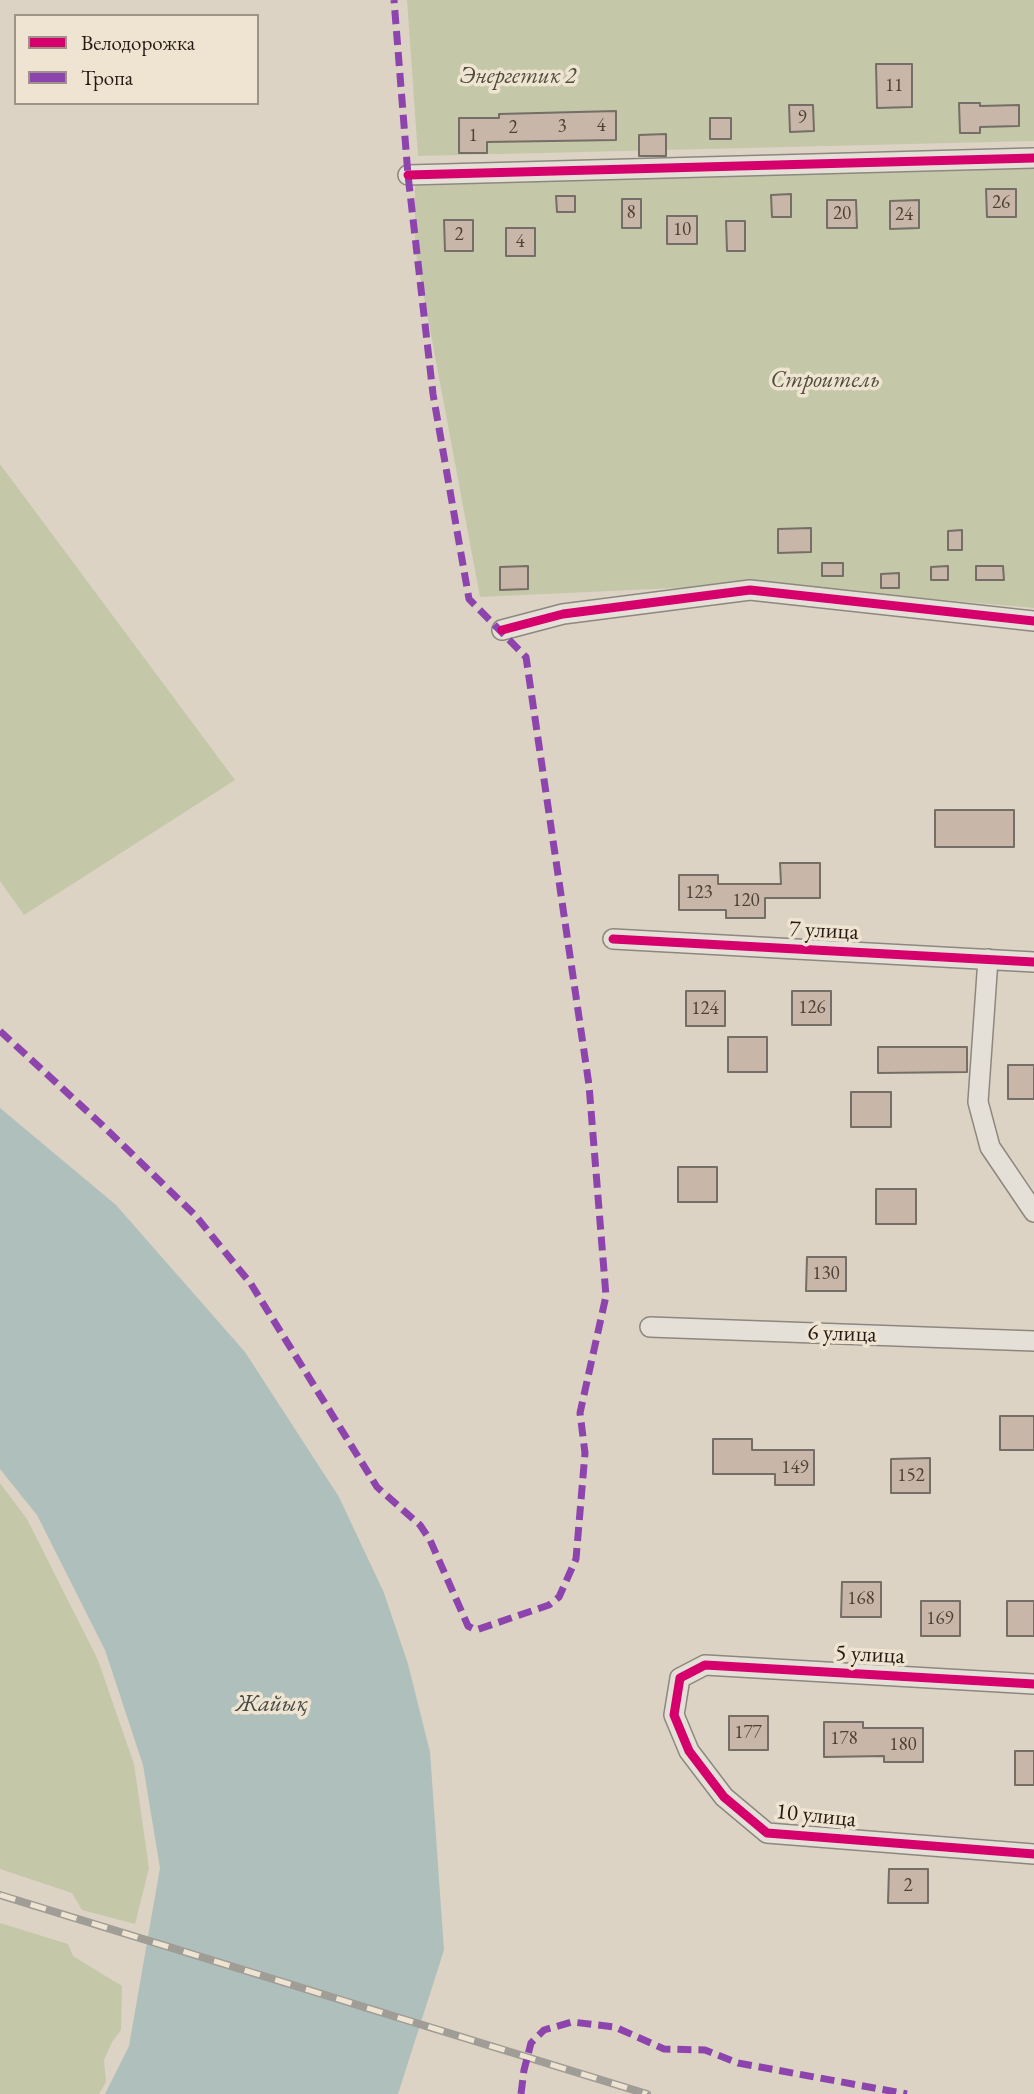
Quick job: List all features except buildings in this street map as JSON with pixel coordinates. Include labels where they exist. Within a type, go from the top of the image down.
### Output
[{"type":"street","points":[[408,174],[1034,158]]},
{"type":"street","points":[[502,630],[563,614],[750,590],[1034,621]]},
{"type":"street","name":"7 улица","points":[[613,939],[1034,962]]},
{"type":"street","points":[[988,959],[978,1102],[990,1147],[1034,1212]]},
{"type":"street","name":"6 улица","points":[[650,1327],[1034,1341]]},
{"type":"street","name":"5 улица","points":[[705,1665],[1034,1684]]},
{"type":"street","name":"10 улица","points":[[705,1665],[681,1678],[674,1715],[689,1751],[724,1797],[767,1833],[1034,1854]]},
{"type":"green space","name":"Энергетик 2","points":[[407,0],[1034,0],[1034,141],[418,156]]},
{"type":"green space","name":"Строитель","points":[[1034,165],[1034,608],[762,584],[480,597],[415,249],[415,186]]},
{"type":"green space","points":[[0,464],[235,780],[24,915],[0,881]]},
{"type":"green space","points":[[0,1483],[27,1519],[98,1660],[134,1764],[149,1868],[135,1924],[82,1910],[72,1893],[0,1869]]},
{"type":"green space","points":[[0,1923],[68,1944],[73,1956],[122,1986],[121,2030],[104,2060],[106,2082],[99,2094],[0,2094]]},
{"type":"water","name":"Жайық","points":[[0,1108],[116,1205],[245,1352],[339,1497],[384,1593],[408,1664],[430,1752],[444,1950],[398,2094],[105,2094],[129,2046],[160,1868],[143,1765],[105,1650],[37,1515],[0,1469]]},
{"type":"railway","points":[[0,1895],[647,2094]]},
{"type":"marked path","points":[[0,1031],[195,1215],[251,1284],[377,1487],[420,1525],[430,1540],[468,1626],[476,1630],[549,1605],[559,1597],[576,1559],[585,1453],[580,1413],[606,1296],[589,1085],[526,657],[469,599],[433,394],[408,175],[394,0]]},
{"type":"marked path","points":[[521,2094],[531,2043],[544,2030],[572,2022],[615,2027],[664,2049],[705,2050],[738,2063],[907,2094]]},
{"type":"cycle path","points":[[408,175],[1034,158]]},
{"type":"cycle path","points":[[502,630],[563,614],[750,590],[1034,621]]},
{"type":"cycle path","points":[[613,939],[1034,962]]},
{"type":"cycle path","points":[[1034,1684],[705,1665],[680,1678],[674,1715],[689,1751],[724,1797],[767,1833],[1034,1854]]}]
